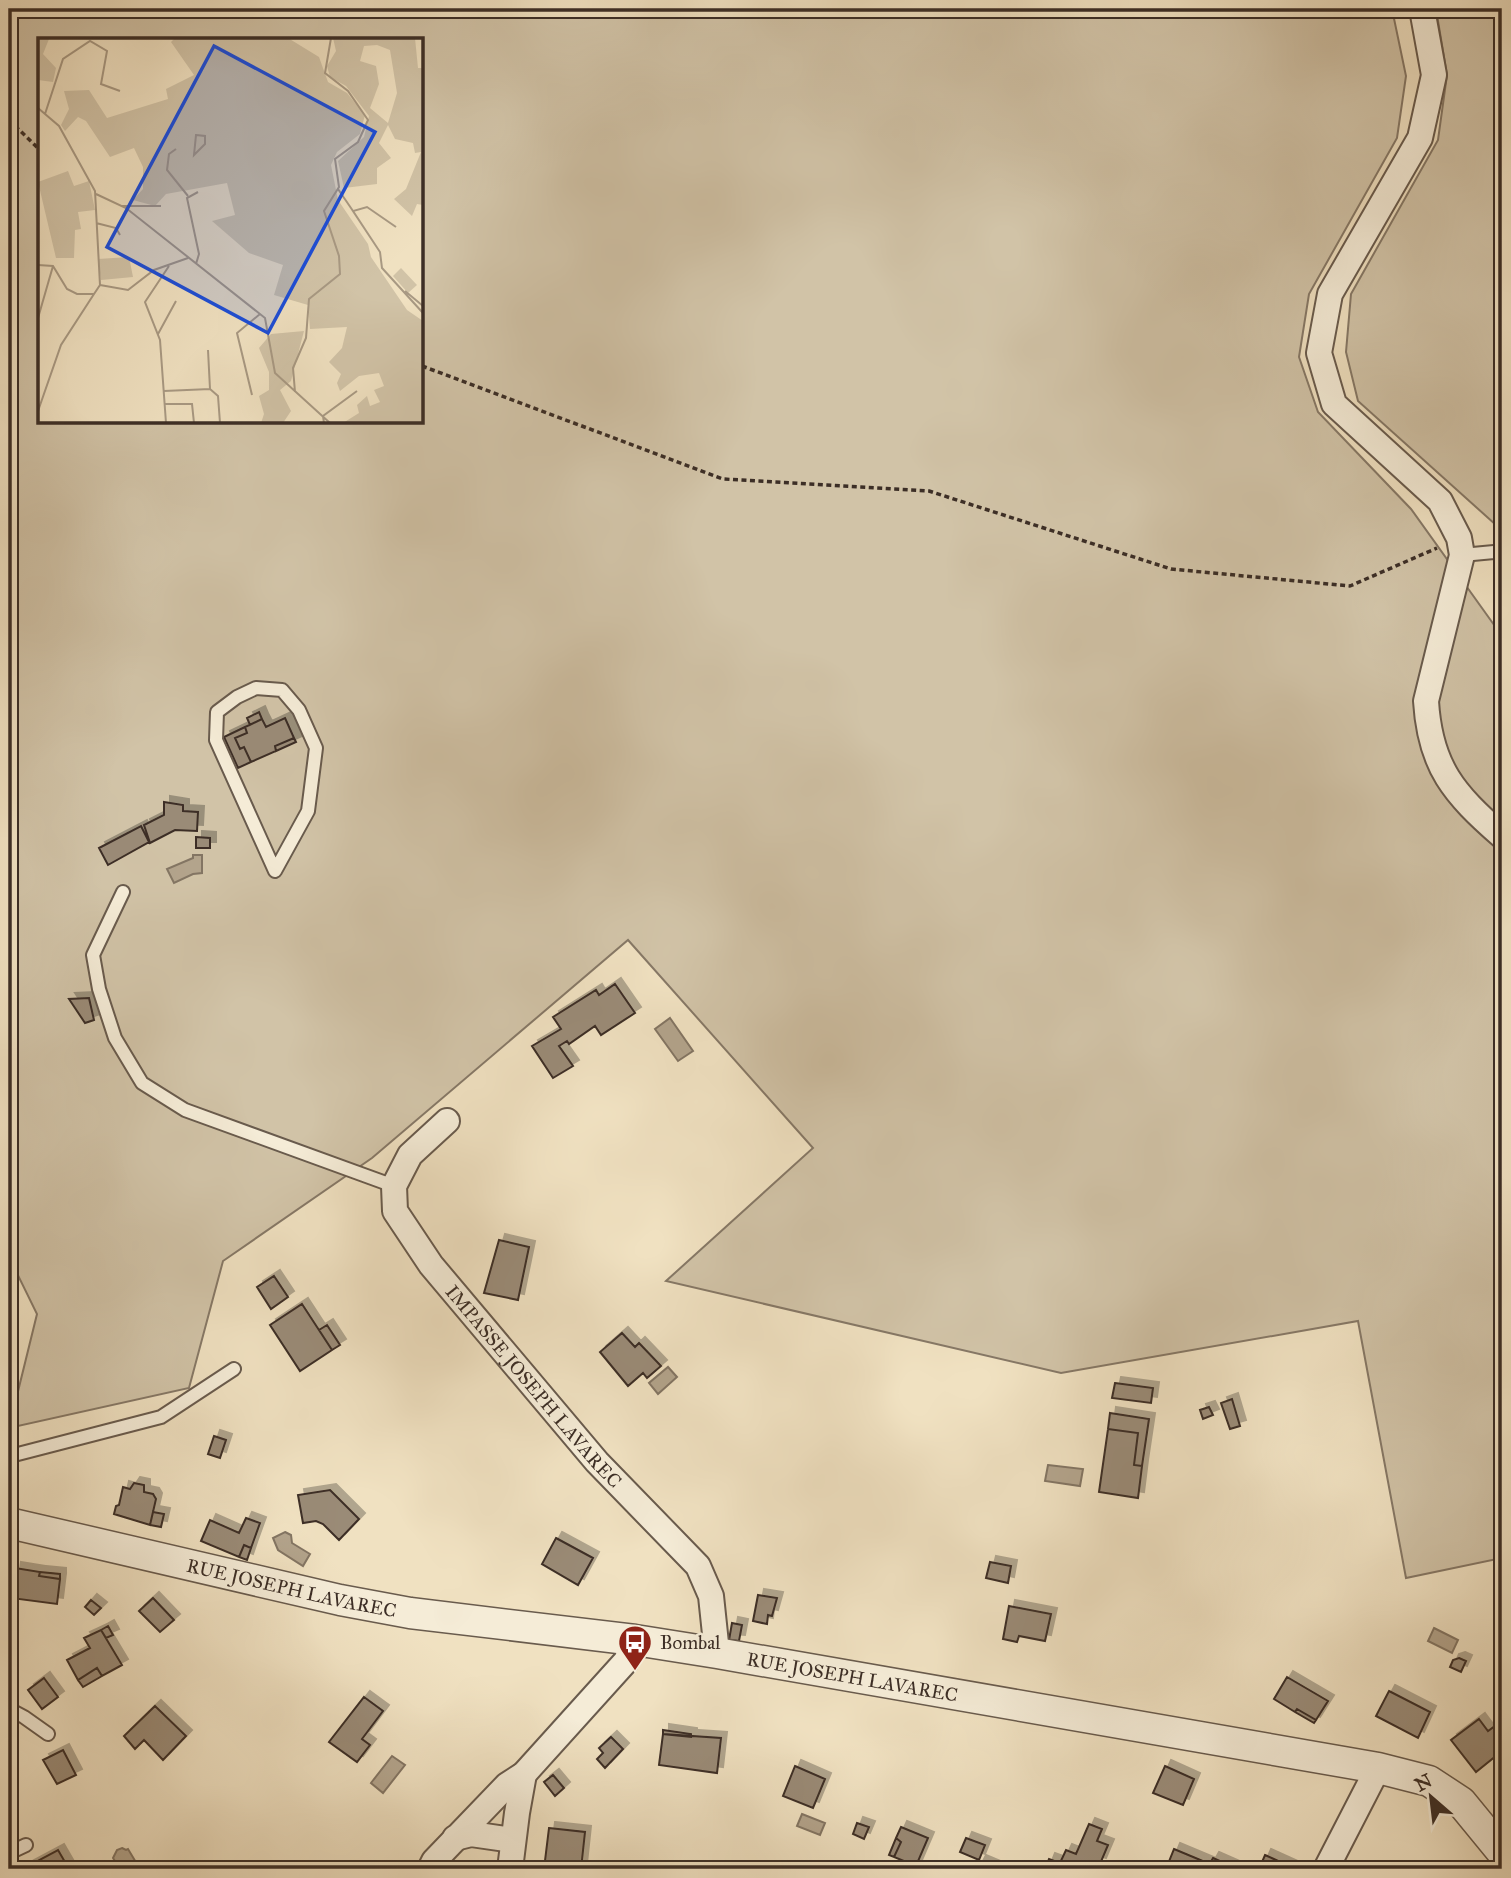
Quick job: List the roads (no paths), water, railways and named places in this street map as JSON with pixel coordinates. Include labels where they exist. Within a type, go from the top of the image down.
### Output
[{"type":"street","points":[[1422,9],[1434,75],[1420,138],[1330,294],[1319,353],[1334,404],[1440,501],[1460,547],[1426,701],[1427,725],[1434,751],[1445,775],[1461,798],[1502,836]]},
{"type":"street","points":[[394,1186],[410,1155],[447,1121]]},
{"type":"street","name":"IMPASSE JOSEPH LAVAREC","points":[[394,1186],[395,1211],[431,1265],[597,1462],[698,1566],[711,1596],[717,1653]]},
{"type":"street","name":"RUE JOSEPH LAVAREC","points":[[9,1523],[340,1600],[410,1613],[635,1640],[717,1653],[1378,1768],[1429,1781],[1461,1802],[1502,1852]]},
{"type":"street","points":[[430,1869],[434,1861],[507,1785],[524,1774],[626,1661],[635,1640]]},
{"type":"street","points":[[1326,1869],[1378,1768]]},
{"type":"street","points":[[510,1869],[524,1774]]},
{"type":"street","points":[[456,1838],[471,1834],[513,1840]]},
{"type":"lane","points":[[1460,547],[1502,555]]},
{"type":"lane","points":[[256,688],[282,690],[299,710],[316,748],[308,811],[275,872],[216,740],[217,712],[237,697],[256,688]]},
{"type":"lane","points":[[123,892],[93,955],[99,989],[115,1038],[142,1083],[185,1110],[394,1186]]},
{"type":"lane","points":[[9,1458],[160,1417],[234,1370]]},
{"type":"lane","points":[[9,1709],[48,1734]]},
{"type":"lane","points":[[9,1853],[26,1845]]},
{"type":"place","name":"Bombal","points":[[635,1672]]}]
